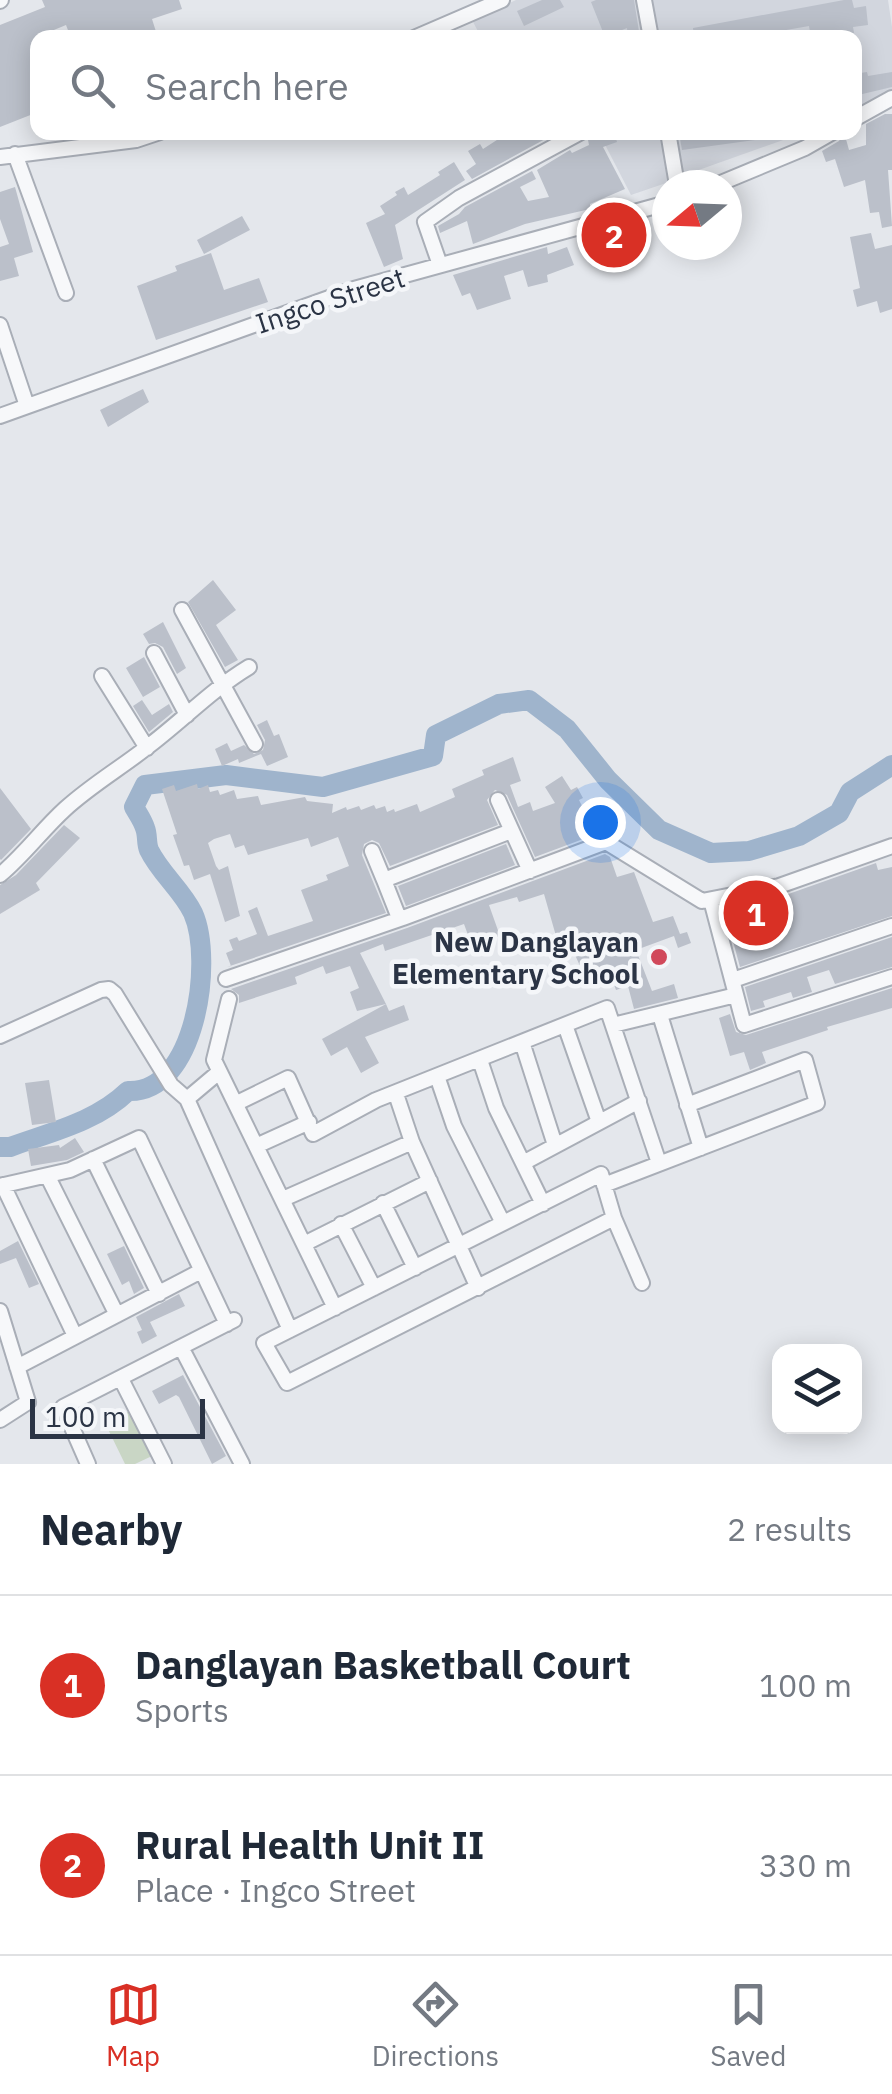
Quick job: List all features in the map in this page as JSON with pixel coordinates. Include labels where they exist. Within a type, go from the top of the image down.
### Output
[{"type":"street","points":[[433,30],[502,0]]},
{"type":"street","points":[[644,0],[650,30]]},
{"type":"street","points":[[862,115],[892,98]]},
{"type":"street","points":[[66,294],[8,156],[136,140]]},
{"type":"street","points":[[440,264],[425,222],[459,198],[567,140]]},
{"type":"street","points":[[669,140],[674,170]]},
{"type":"street","points":[[742,174],[820,140]]},
{"type":"street","name":"Ingco Street","points":[[0,416],[354,289],[652,208]]},
{"type":"street","points":[[0,325],[27,406]]},
{"type":"street","points":[[182,610],[255,744]]},
{"type":"street","points":[[154,653],[187,714]]},
{"type":"street","points":[[0,875],[96,782],[146,748],[224,682],[249,668]]},
{"type":"street","points":[[102,676],[146,748]]},
{"type":"street","points":[[498,800],[530,871]]},
{"type":"street","points":[[384,880],[511,831]]},
{"type":"street","points":[[226,979],[606,842],[702,901],[779,886],[892,846]]},
{"type":"street","points":[[372,852],[399,918]]},
{"type":"street","points":[[711,900],[744,1025],[892,976]]},
{"type":"street","points":[[613,1024],[660,1015],[892,926]]},
{"type":"street","points":[[0,1036],[109,989],[171,1085],[187,1099],[290,1330]]},
{"type":"street","points":[[229,998],[214,1060],[335,1308]]},
{"type":"street","points":[[237,1103],[288,1078],[313,1134],[376,1100],[607,1008],[660,1164]]},
{"type":"street","points":[[660,1015],[701,1148]]},
{"type":"street","points":[[565,1025],[599,1122]]},
{"type":"street","points":[[522,1042],[555,1145]]},
{"type":"street","points":[[480,1060],[496,1108],[544,1204]]},
{"type":"street","points":[[604,1184],[817,1103],[805,1060],[687,1105]]},
{"type":"street","points":[[187,1099],[219,1072]]},
{"type":"street","points":[[437,1076],[454,1126],[503,1224]]},
{"type":"street","points":[[396,1094],[412,1142],[478,1288]]},
{"type":"street","points":[[523,1163],[639,1102]]},
{"type":"street","points":[[256,1146],[309,1122]]},
{"type":"street","points":[[75,1336],[2,1185],[48,1176],[139,1138],[201,1271],[230,1322],[63,1407],[88,1464]]},
{"type":"street","points":[[283,1200],[412,1142]]},
{"type":"street","points":[[92,1159],[159,1294]]},
{"type":"street","points":[[614,1218],[287,1383],[264,1343],[601,1174],[614,1218],[642,1283]]},
{"type":"street","points":[[48,1176],[118,1315]]},
{"type":"street","points":[[304,1244],[430,1181]]},
{"type":"street","points":[[383,1202],[415,1268]]},
{"type":"street","points":[[340,1224],[374,1288]]},
{"type":"street","points":[[17,1367],[201,1271]]},
{"type":"street","points":[[0,1311],[4,1336],[28,1402],[0,1420]]},
{"type":"street","points":[[182,1349],[242,1464]]},
{"type":"street","points":[[121,1379],[164,1464]]},
{"type":"shaded area","points":[[516,0],[640,0],[645,30],[477,30],[472,20]]},
{"type":"shaded area","points":[[651,0],[888,0],[892,91],[862,105],[862,30],[656,30]]},
{"type":"shaded area","points":[[603,140],[662,140],[667,170],[652,170],[652,188],[631,195]]},
{"type":"shaded area","points":[[673,140],[783,140],[699,170],[678,170]]},
{"type":"green space","points":[[773,894],[781,918],[740,931],[732,907]]},
{"type":"green space","points":[[130,1411],[152,1456],[125,1464],[105,1423]]},
{"type":"building","points":[[42,0],[179,0],[182,9],[152,19],[155,30],[68,30],[66,25],[54,30],[30,30],[30,115],[0,127],[0,25],[45,7]]},
{"type":"building","points":[[542,0],[560,0],[564,7],[524,26],[517,11]]},
{"type":"building","points":[[634,0],[639,30],[602,30],[591,2]]},
{"type":"building","points":[[844,0],[852,0],[854,8],[866,6],[868,25],[853,27],[854,30],[810,30],[809,26],[786,30],[693,28]]},
{"type":"building","points":[[867,72],[868,76],[892,72],[892,87],[862,94],[862,73]]},
{"type":"building","points":[[892,114],[892,170],[888,170],[892,226],[882,228],[879,212],[870,213],[865,180],[844,187],[835,159],[826,162],[822,151],[840,140],[846,140],[849,150],[866,145],[866,124]]},
{"type":"building","points":[[497,140],[543,140],[472,179],[466,171],[476,164],[468,151],[480,144],[483,149]]},
{"type":"building","points":[[588,140],[616,140],[603,147],[625,189],[590,204],[590,209],[525,224],[473,244],[467,221],[440,233],[438,226],[465,207],[532,171],[536,179],[520,187],[528,201],[549,197],[537,170],[570,150],[572,153],[589,145]]},
{"type":"building","points":[[680,140],[755,140],[682,150]]},
{"type":"building","points":[[454,162],[465,180],[395,225],[403,259],[384,267],[366,223],[385,214],[380,206],[397,195],[395,192],[404,187],[408,195]]},
{"type":"building","points":[[15,187],[33,252],[14,258],[19,276],[0,281],[0,247],[9,244],[0,219],[0,192]]},
{"type":"building","points":[[242,216],[250,230],[204,254],[197,240]]},
{"type":"building","points":[[627,225],[632,242],[603,252],[597,233]]},
{"type":"building","points":[[871,233],[875,249],[892,245],[892,309],[880,313],[877,301],[857,307],[853,290],[860,288],[850,237]]},
{"type":"building","points":[[547,247],[548,254],[567,247],[574,265],[547,275],[548,282],[528,287],[523,270],[504,276],[511,299],[477,310],[470,293],[462,296],[453,275]]},
{"type":"building","points":[[211,253],[224,290],[259,278],[268,302],[156,340],[137,286]]},
{"type":"building","points":[[143,389],[149,402],[108,427],[100,410]]},
{"type":"building","points":[[213,580],[236,610],[216,625],[238,660],[225,667],[188,602]]},
{"type":"building","points":[[163,622],[186,668],[177,674],[163,647],[149,644],[143,634]]},
{"type":"building","points":[[144,657],[160,687],[143,697],[126,668]]},
{"type":"building","points":[[142,700],[152,715],[169,704],[173,712],[149,732],[133,706]]},
{"type":"building","points":[[267,720],[274,736],[279,734],[288,757],[267,766],[261,754],[222,766],[215,749],[227,743],[231,751],[244,745],[254,754],[263,750],[265,740],[257,725]]},
{"type":"building","points":[[513,757],[521,781],[510,785],[518,807],[530,802],[533,811],[555,803],[545,787],[562,776],[571,790],[577,787],[588,818],[611,810],[619,835],[602,832],[535,857],[507,795],[495,790],[487,800],[498,825],[390,866],[379,843],[372,840],[364,844],[362,855],[386,913],[231,966],[226,953],[233,950],[229,940],[237,937],[239,941],[257,934],[248,911],[257,907],[268,936],[313,921],[301,890],[328,880],[326,875],[349,866],[338,837],[311,847],[308,838],[248,855],[244,845],[235,848],[230,834],[208,843],[219,870],[228,866],[240,916],[225,922],[210,874],[194,880],[189,865],[184,866],[162,789],[174,785],[176,791],[197,784],[198,789],[208,785],[210,792],[218,790],[220,795],[234,790],[237,799],[258,796],[261,805],[305,797],[307,801],[333,804],[332,813],[346,807],[347,810],[359,806],[361,810],[374,805],[376,809],[385,806],[387,812],[395,812],[417,804],[420,812],[455,797],[452,789]]},
{"type":"building","points":[[0,788],[31,829],[1,860],[0,859]]},
{"type":"building","points":[[64,825],[80,838],[36,883],[40,890],[0,914],[0,885],[16,875]]},
{"type":"building","points":[[506,844],[515,865],[406,906],[398,886]]},
{"type":"building","points":[[605,854],[610,857],[617,877],[634,872],[653,922],[673,916],[680,934],[687,932],[691,943],[678,948],[674,936],[636,950],[652,991],[674,984],[678,998],[634,1009],[628,986],[616,990],[607,965],[584,975],[568,939],[558,943],[544,894],[489,905],[500,936],[472,946],[464,924],[385,951],[383,944],[360,953],[386,1004],[357,1011],[350,992],[359,988],[350,966],[326,974],[323,966],[295,977],[297,984],[239,1003],[239,995],[231,989],[407,928]]},
{"type":"building","points":[[876,863],[878,870],[892,867],[892,916],[740,967],[724,908],[728,907],[739,937],[786,921],[780,897]]},
{"type":"building","points":[[892,937],[892,967],[835,984],[829,970],[807,977],[812,992],[793,998],[791,992],[763,1001],[765,1007],[751,1011],[745,987]]},
{"type":"building","points":[[892,988],[892,1008],[762,1052],[766,1063],[750,1070],[744,1052],[730,1056],[719,1018],[730,1014],[736,1032],[746,1035]]},
{"type":"building","points":[[386,1004],[389,1011],[404,1005],[409,1020],[365,1037],[379,1063],[361,1073],[347,1047],[331,1056],[322,1039]]},
{"type":"building","points":[[49,1080],[56,1122],[32,1125],[25,1083]]},
{"type":"building","points":[[75,1138],[84,1152],[67,1160],[31,1166],[28,1149],[59,1145],[60,1148]]},
{"type":"building","points":[[18,1241],[39,1284],[29,1288],[16,1258],[0,1264],[0,1251]]},
{"type":"building","points":[[124,1246],[144,1288],[134,1294],[129,1281],[122,1285],[107,1254]]},
{"type":"building","points":[[179,1294],[185,1306],[150,1322],[157,1336],[142,1344],[137,1332],[142,1330],[136,1317]]},
{"type":"building","points":[[183,1375],[226,1456],[212,1464],[179,1397],[159,1404],[152,1391]]},
{"type":"waterway","points":[[0,1147],[72,1125],[102,1111],[128,1091],[151,1086],[170,1071],[184,1048],[200,991],[199,934],[193,913],[149,850],[144,825],[134,807],[145,785],[226,775],[323,787],[433,756],[436,735],[499,704],[529,700],[567,729],[608,780],[659,830],[711,853],[749,851],[799,836],[839,813],[850,792],[892,765]]},
{"type":"place","name":"Rural Health Unit II","points":[[614,235]]},
{"type":"place","name":"Danglayan Basketball Court","points":[[756,913]]},
{"type":"place","name":"New Danglayan Elementary School","points":[[659,957]]}]
